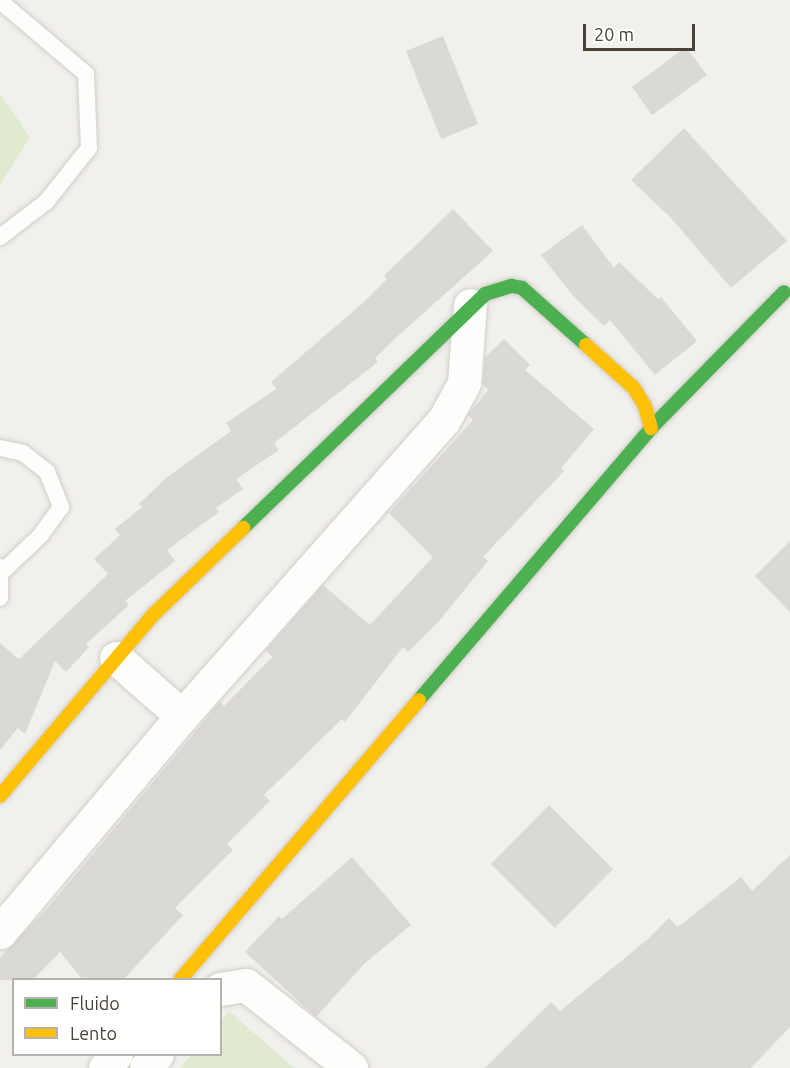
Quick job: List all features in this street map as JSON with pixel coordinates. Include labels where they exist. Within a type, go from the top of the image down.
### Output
[{"type":"street","points":[[0,796],[152,616],[470,305],[490,292],[512,286],[522,288],[634,388],[651,428]]},
{"type":"street","points":[[182,978],[651,428],[784,292]]},
{"type":"street","points":[[0,932],[182,716],[444,420],[464,383],[470,305]]},
{"type":"street","points":[[116,658],[182,716]]},
{"type":"street","points":[[222,989],[246,985],[351,1068]]},
{"type":"street","points":[[105,1068],[114,1056]]},
{"type":"street","points":[[146,1068],[155,1056]]},
{"type":"lane","points":[[0,1],[86,74],[89,148],[46,202],[0,237]]},
{"type":"lane","points":[[0,448],[23,453],[46,472],[61,507],[41,535],[1,569],[0,598]]},
{"type":"green space","points":[[0,94],[30,137],[0,185]]},
{"type":"green space","points":[[229,1011],[294,1068],[180,1068],[190,1056],[222,1056],[222,1020]]},
{"type":"building","points":[[443,36],[478,124],[441,139],[406,51]]},
{"type":"building","points":[[686,47],[707,75],[652,115],[632,87]]},
{"type":"building","points":[[684,128],[787,241],[731,288],[671,218],[631,180]]},
{"type":"building","points":[[453,209],[493,251],[375,358],[378,362],[274,443],[279,450],[236,479],[243,489],[216,508],[219,512],[167,550],[175,561],[125,601],[129,605],[86,644],[89,647],[66,672],[55,661],[25,734],[18,728],[0,750],[0,643],[19,659],[108,574],[94,559],[120,535],[115,529],[142,507],[139,504],[166,478],[231,431],[226,423],[276,389],[271,382],[364,302],[387,279],[384,276]]},
{"type":"building","points":[[582,225],[614,268],[619,262],[658,299],[661,297],[697,341],[655,375],[610,320],[604,326],[573,296],[541,255]]},
{"type":"building","points":[[504,339],[530,365],[525,370],[594,429],[561,468],[564,471],[483,557],[488,561],[439,621],[408,652],[403,647],[345,722],[342,719],[264,795],[270,801],[227,844],[233,850],[175,908],[183,915],[125,978],[81,978],[60,952],[35,978],[0,980],[0,957],[47,909],[220,702],[224,706],[272,657],[266,650],[323,585],[370,625],[433,557],[389,513],[473,420],[468,415],[488,390],[483,384],[485,358]]},
{"type":"building","points":[[790,541],[790,612],[755,576]]},
{"type":"building","points":[[549,805],[613,869],[555,928],[491,864]]},
{"type":"building","points":[[790,855],[790,1027],[751,1068],[485,1068],[551,1002],[560,1011],[648,939],[669,918],[678,927],[741,877],[752,891]]},
{"type":"building","points":[[352,857],[411,925],[365,963],[316,1017],[245,952],[279,916],[282,919]]},
{"type":"traffic: fast","points":[[243,528],[485,294],[512,286],[522,288],[586,345]]},
{"type":"traffic: fast","points":[[419,700],[651,428],[784,292]]},
{"type":"traffic: slow","points":[[586,345],[634,388],[645,406],[651,428]]},
{"type":"traffic: slow","points":[[0,796],[152,616],[243,528]]},
{"type":"traffic: slow","points":[[182,978],[419,700]]}]
